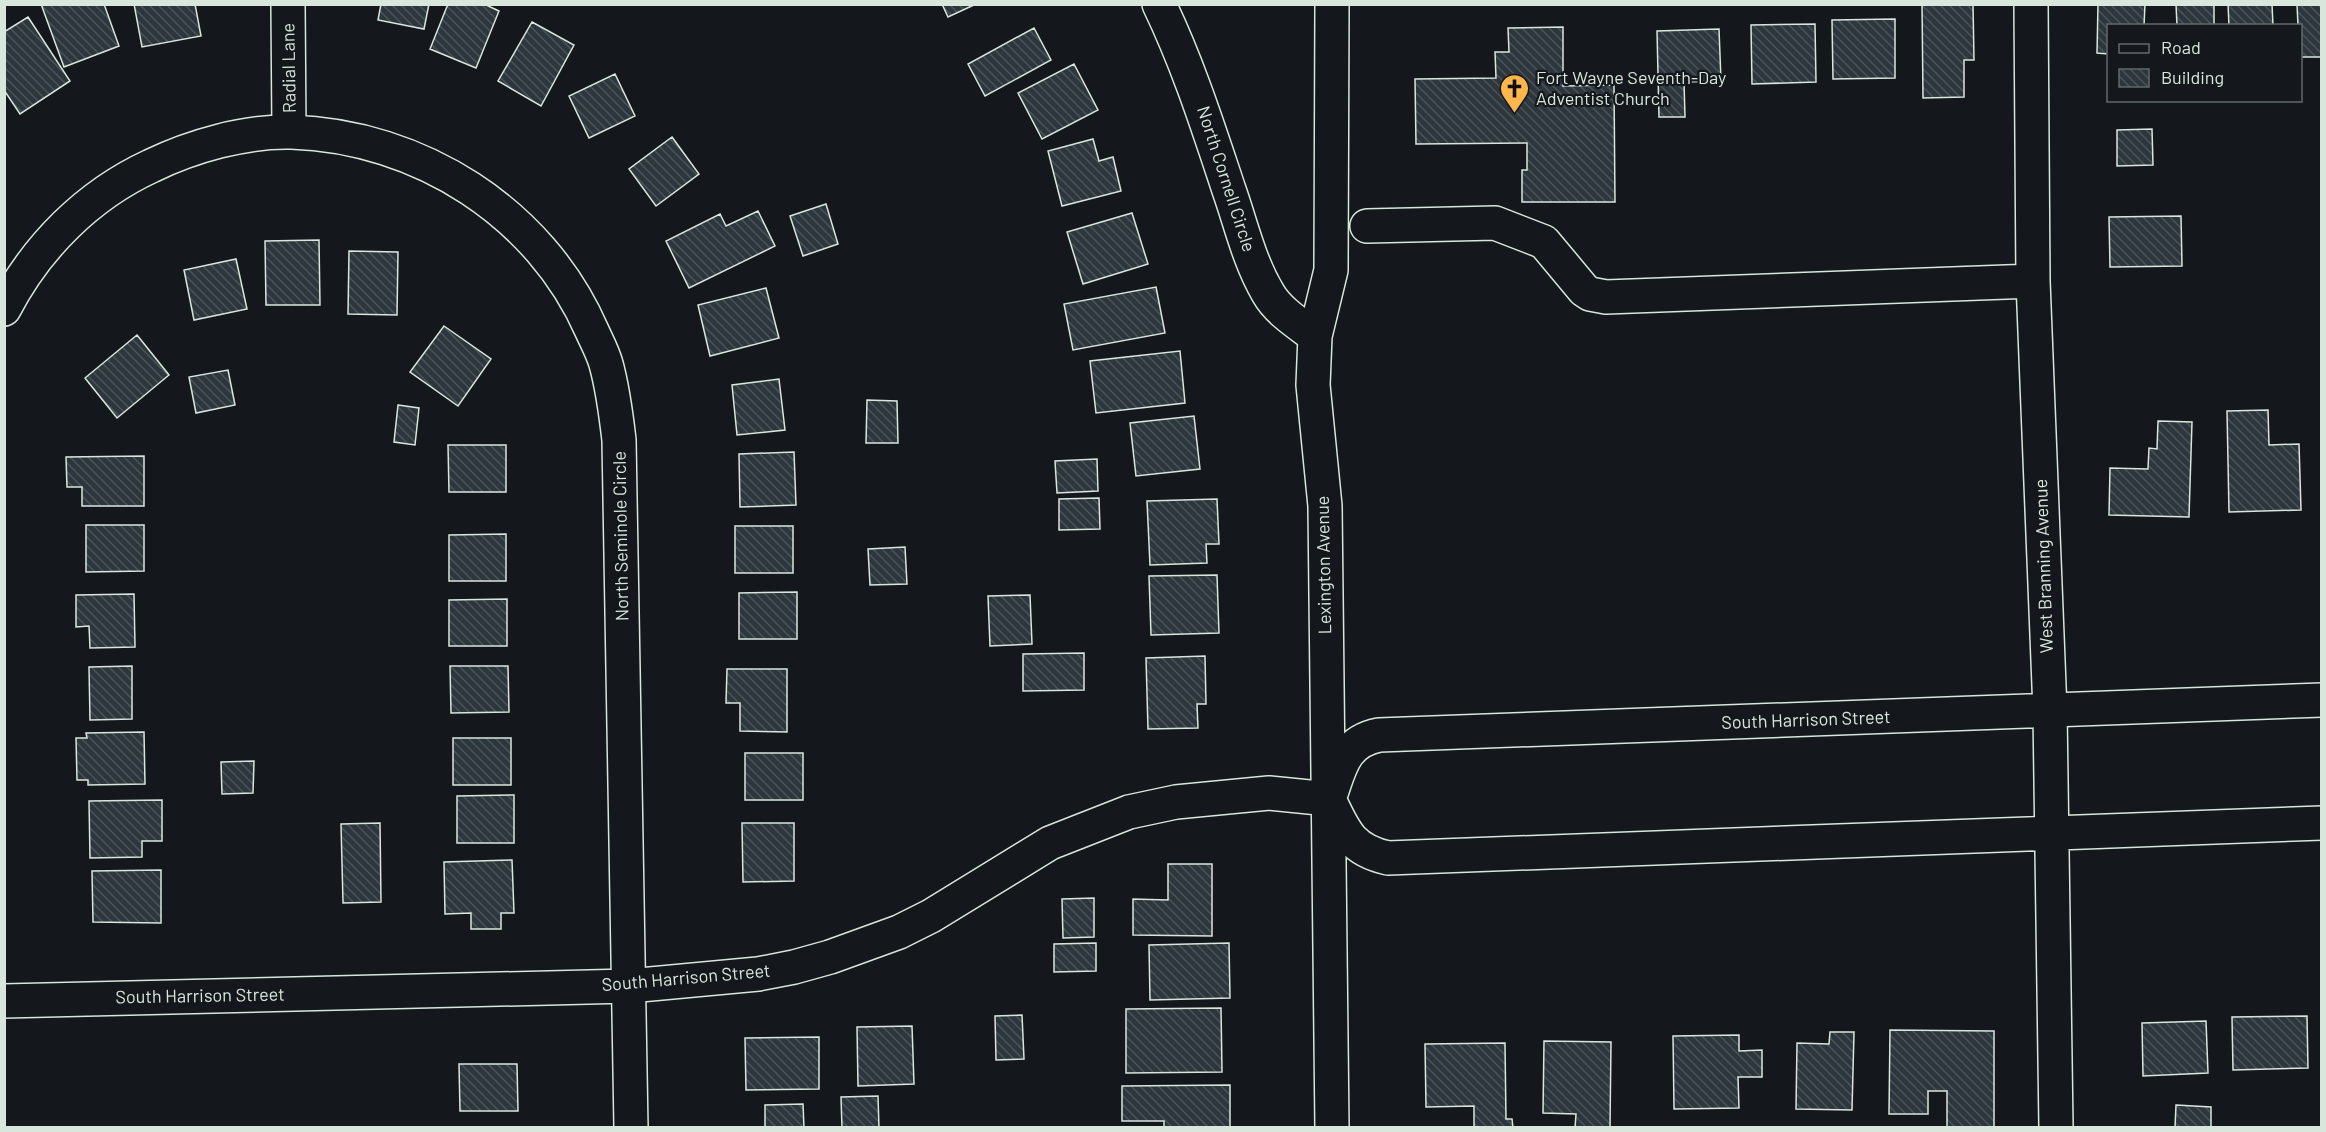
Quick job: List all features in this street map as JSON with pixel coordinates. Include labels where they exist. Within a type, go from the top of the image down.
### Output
[{"type":"street","name":"Radial Lane","points":[[288,4],[289,132]]},
{"type":"street","name":"North Cornell Circle","points":[[1159,4],[1175,36],[1200,101],[1254,266],[1269,295],[1288,316],[1315,336]]},
{"type":"street","name":"Lexington Avenue","points":[[1332,4],[1331,270],[1315,336],[1313,386],[1325,506],[1332,1128]]},
{"type":"street","name":"West Branning Avenue","points":[[2031,4],[2033,281],[2050,711],[2056,1128]]},
{"type":"street","name":"North Seminole Circle","points":[[4,309],[33,263],[54,236],[97,199],[135,173],[171,156],[210,143],[289,132],[331,136],[383,147],[434,166],[481,195],[522,229],[560,274],[577,299],[606,362],[614,397],[619,440],[631,1128]]},
{"type":"street","points":[[1367,226],[1495,223],[1544,242],[1584,290],[1590,294],[1606,297],[2033,281]]},
{"type":"street","name":"South Harrison Street","points":[[4,1001],[629,986],[758,974],[794,968],[898,932],[931,916],[1017,861],[1050,843],[1129,812],[1176,802],[1269,793],[1329,799],[1345,755],[1365,738],[1379,735],[2322,700]]},
{"type":"street","points":[[1329,799],[1346,834],[1362,850],[1388,858],[2322,823]]},
{"type":"building","points":[[41,4],[104,4],[119,46],[64,67]]},
{"type":"building","points":[[134,4],[195,4],[201,36],[142,47]]},
{"type":"building","points":[[381,4],[429,4],[424,29],[378,20]]},
{"type":"building","points":[[448,4],[484,4],[499,11],[476,68],[430,49]]},
{"type":"building","points":[[942,4],[976,4],[948,17]]},
{"type":"building","points":[[1922,4],[1973,4],[1974,60],[1964,60],[1964,97],[1923,98]]},
{"type":"building","points":[[2098,4],[2145,4],[2144,24],[2107,24],[2107,54],[2097,53]]},
{"type":"building","points":[[2176,4],[2214,4],[2214,24],[2177,24]]},
{"type":"building","points":[[2228,4],[2272,4],[2273,24],[2229,24]]},
{"type":"building","points":[[2297,4],[2322,4],[2322,57],[2302,57],[2302,24],[2298,24]]},
{"type":"building","points":[[28,17],[70,81],[20,114],[4,90],[4,32]]},
{"type":"building","points":[[1895,19],[1895,78],[1833,79],[1832,20]]},
{"type":"building","points":[[532,22],[574,45],[541,106],[498,81]]},
{"type":"building","points":[[1815,24],[1816,82],[1752,84],[1751,25]]},
{"type":"building","name":"Fort Wayne Seventh-Day Adventist Church","points":[[1563,27],[1563,86],[1614,85],[1615,202],[1522,202],[1522,170],[1527,170],[1527,143],[1416,144],[1415,79],[1496,78],[1495,52],[1509,52],[1508,28]]},
{"type":"building","points":[[1034,28],[1051,60],[985,96],[968,64]]},
{"type":"building","points":[[1719,29],[1721,81],[1684,82],[1685,117],[1659,117],[1657,31]]},
{"type":"building","points":[[1074,64],[1098,110],[1042,139],[1018,93]]},
{"type":"building","points":[[615,74],[635,116],[589,138],[569,96]]},
{"type":"building","points":[[2152,129],[2153,165],[2117,166],[2117,130]]},
{"type":"building","points":[[672,137],[699,174],[656,206],[629,169]]},
{"type":"building","points":[[1093,139],[1099,161],[1113,157],[1121,191],[1062,206],[1048,151]]},
{"type":"building","points":[[826,204],[838,244],[803,256],[790,216]]},
{"type":"building","points":[[758,211],[775,246],[689,288],[666,241],[720,214],[726,226]]},
{"type":"building","points":[[1132,213],[1148,264],[1083,284],[1067,232]]},
{"type":"building","points":[[2181,216],[2182,266],[2110,267],[2109,217]]},
{"type":"building","points":[[319,240],[320,305],[266,305],[265,241]]},
{"type":"building","points":[[349,251],[398,252],[397,315],[348,314]]},
{"type":"building","points":[[236,259],[247,309],[194,320],[184,270]]},
{"type":"building","points":[[1156,287],[1165,333],[1073,350],[1064,304]]},
{"type":"building","points":[[766,288],[779,338],[710,356],[698,305]]},
{"type":"building","points":[[444,326],[491,359],[458,406],[410,372]]},
{"type":"building","points":[[137,335],[169,375],[117,418],[85,378]]},
{"type":"building","points":[[1180,351],[1185,403],[1096,413],[1090,361]]},
{"type":"building","points":[[228,370],[235,405],[196,413],[189,377]]},
{"type":"building","points":[[779,379],[785,430],[737,435],[732,385]]},
{"type":"building","points":[[867,400],[897,401],[898,443],[866,443]]},
{"type":"building","points":[[398,405],[419,408],[415,445],[394,442]]},
{"type":"building","points":[[2268,410],[2269,445],[2299,444],[2301,510],[2229,512],[2227,411]]},
{"type":"building","points":[[1194,416],[1200,469],[1136,476],[1130,423]]},
{"type":"building","points":[[2158,421],[2192,422],[2189,517],[2109,515],[2110,468],[2148,469],[2149,448],[2157,449]]},
{"type":"building","points":[[448,445],[506,445],[506,492],[449,492]]},
{"type":"building","points":[[794,452],[796,505],[740,507],[739,454]]},
{"type":"building","points":[[144,456],[144,506],[82,506],[82,487],[67,487],[66,457]]},
{"type":"building","points":[[1097,459],[1098,491],[1057,493],[1055,461]]},
{"type":"building","points":[[1099,498],[1100,529],[1059,530],[1059,499]]},
{"type":"building","points":[[1217,499],[1219,544],[1206,544],[1207,563],[1150,565],[1147,501]]},
{"type":"building","points":[[86,525],[144,525],[144,571],[86,572]]},
{"type":"building","points":[[735,526],[793,526],[793,573],[735,573]]},
{"type":"building","points":[[506,534],[506,581],[449,581],[449,535]]},
{"type":"building","points":[[905,547],[907,584],[870,585],[868,549]]},
{"type":"building","points":[[1217,575],[1219,633],[1151,635],[1149,576]]},
{"type":"building","points":[[797,592],[797,639],[739,639],[739,593]]},
{"type":"building","points":[[134,594],[135,647],[90,648],[89,626],[76,627],[76,595]]},
{"type":"building","points":[[1030,595],[1032,644],[990,646],[988,596]]},
{"type":"building","points":[[507,599],[507,646],[449,646],[449,600]]},
{"type":"building","points":[[1084,653],[1084,690],[1023,691],[1023,654]]},
{"type":"building","points":[[1205,656],[1206,704],[1197,704],[1198,728],[1148,729],[1146,658]]},
{"type":"building","points":[[132,666],[132,719],[90,720],[89,667]]},
{"type":"building","points":[[450,666],[508,666],[509,712],[451,713]]},
{"type":"building","points":[[727,669],[787,669],[787,732],[740,731],[740,703],[726,703]]},
{"type":"building","points":[[144,732],[145,784],[88,785],[88,780],[77,780],[76,738],[87,738],[86,733]]},
{"type":"building","points":[[453,738],[511,738],[511,785],[453,785]]},
{"type":"building","points":[[745,753],[803,753],[803,800],[745,800]]},
{"type":"building","points":[[254,761],[253,793],[222,794],[221,762]]},
{"type":"building","points":[[514,795],[514,843],[457,843],[457,796]]},
{"type":"building","points":[[162,800],[162,841],[142,841],[142,857],[90,858],[89,801]]},
{"type":"building","points":[[380,823],[381,902],[343,903],[341,824]]},
{"type":"building","points":[[742,823],[794,823],[794,881],[743,882]]},
{"type":"building","points":[[512,860],[514,913],[501,913],[501,929],[471,929],[471,913],[445,914],[444,862]]},
{"type":"building","points":[[1168,864],[1212,864],[1212,936],[1133,935],[1133,899],[1168,900]]},
{"type":"building","points":[[161,870],[161,923],[93,922],[92,871]]},
{"type":"building","points":[[1094,898],[1094,937],[1063,938],[1062,899]]},
{"type":"building","points":[[1096,943],[1096,971],[1054,972],[1054,944]]},
{"type":"building","points":[[1229,943],[1230,998],[1150,1000],[1149,945]]},
{"type":"building","points":[[1221,1008],[1222,1072],[1126,1073],[1126,1009]]},
{"type":"building","points":[[1022,1015],[1024,1059],[996,1060],[995,1016]]},
{"type":"building","points":[[2307,1016],[2308,1068],[2233,1070],[2232,1017]]},
{"type":"building","points":[[2206,1021],[2208,1073],[2143,1076],[2142,1023]]},
{"type":"building","points":[[912,1026],[914,1084],[858,1086],[857,1027]]},
{"type":"building","points":[[1890,1030],[1994,1031],[1994,1128],[1947,1128],[1947,1091],[1928,1091],[1928,1114],[1889,1114]]},
{"type":"building","points":[[1830,1032],[1854,1032],[1852,1110],[1796,1109],[1797,1043],[1829,1044]]},
{"type":"building","points":[[1739,1035],[1739,1051],[1762,1050],[1762,1077],[1738,1077],[1739,1108],[1674,1109],[1673,1036]]},
{"type":"building","points":[[819,1037],[819,1089],[746,1090],[745,1038]]},
{"type":"building","points":[[1544,1041],[1611,1042],[1610,1128],[1575,1128],[1576,1114],[1543,1113]]},
{"type":"building","points":[[1505,1043],[1506,1119],[1512,1119],[1513,1128],[1474,1128],[1474,1106],[1426,1107],[1425,1044]]},
{"type":"building","points":[[459,1064],[517,1064],[518,1111],[460,1111]]},
{"type":"building","points":[[1230,1085],[1230,1128],[1164,1128],[1164,1121],[1122,1121],[1122,1086]]},
{"type":"building","points":[[878,1096],[879,1128],[842,1128],[841,1097]]},
{"type":"building","points":[[803,1104],[804,1128],[765,1128],[765,1105]]},
{"type":"building","points":[[2176,1105],[2211,1107],[2211,1128],[2175,1128]]},
{"type":"place","name":"Fort Wayne Seventh-Day Adventist Church","points":[[1515,114]]}]
